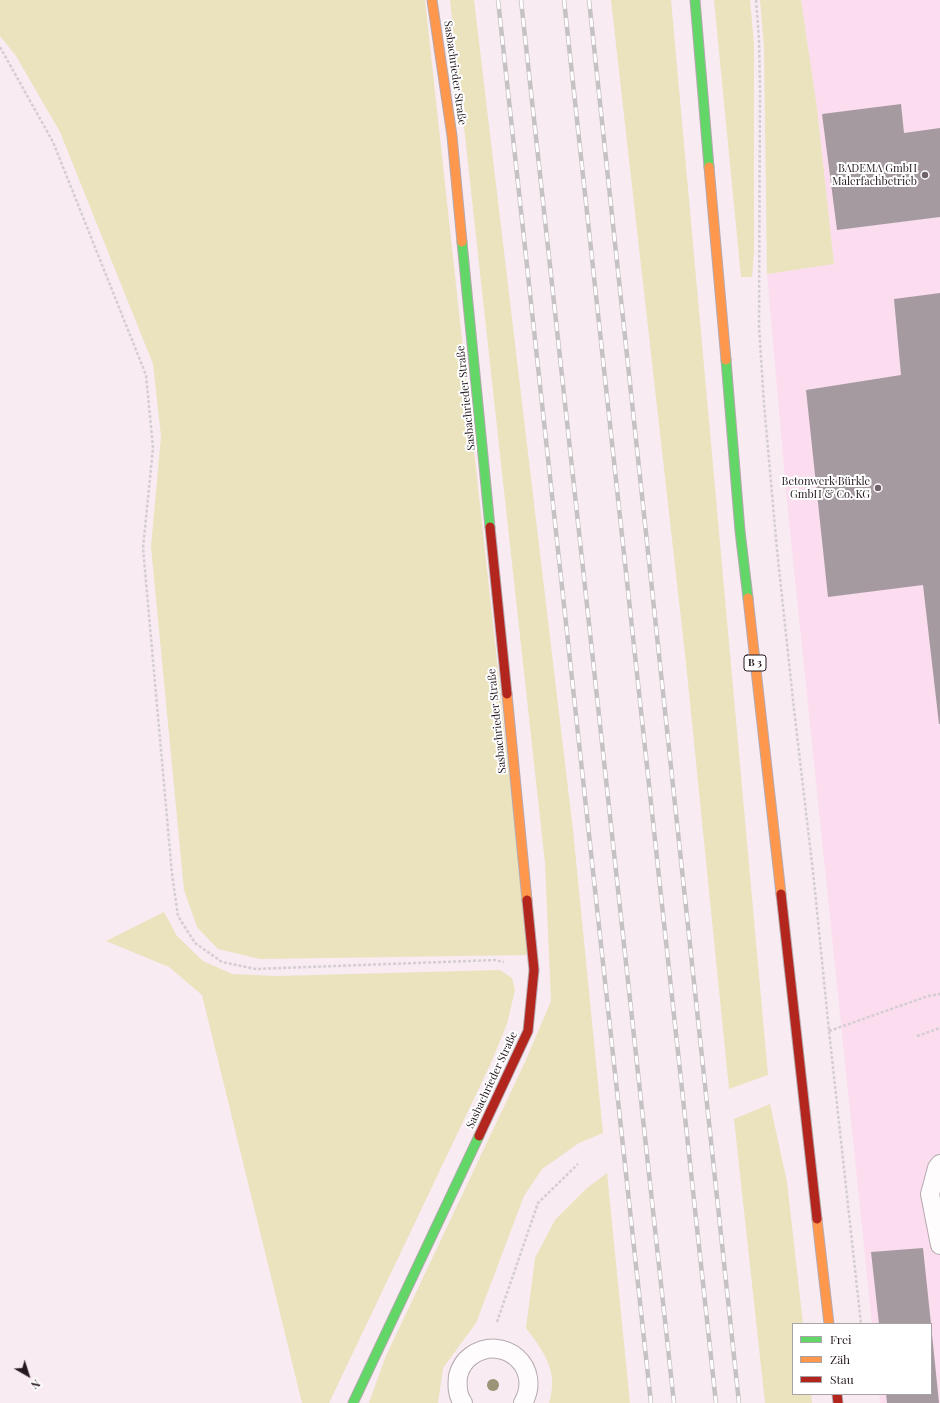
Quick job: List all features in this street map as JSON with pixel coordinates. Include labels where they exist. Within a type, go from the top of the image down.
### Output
[{"type":"street","name":"Sasbachrieder Straße","points":[[353,1403],[528,1032],[534,970],[452,136],[432,0]]},
{"type":"street","name":"B 3","points":[[695,0],[740,531],[829,1323]]},
{"type":"lane","points":[[940,1164],[937,1168],[930,1194],[940,1245]]},
{"type":"lane","points":[[463,1403],[460,1399],[457,1386],[459,1372],[466,1359],[478,1351],[491,1348],[506,1350],[517,1357],[526,1369],[529,1382],[526,1397],[522,1403]]},
{"type":"path","points":[[756,0],[759,39],[760,88],[759,326],[764,404],[778,558],[814,881],[828,1031],[860,1323]]},
{"type":"path","points":[[0,48],[54,142],[146,375],[153,448],[143,548],[172,874],[178,916],[195,942],[222,962],[256,969],[495,960],[534,970]]},
{"type":"path","points":[[828,1031],[928,996],[940,994]]},
{"type":"path","points":[[917,1036],[940,1028]]},
{"type":"path","points":[[491,1348],[499,1315],[538,1203],[578,1164]]},
{"type":"shaded area","points":[[0,0],[425,0],[529,955],[260,959],[218,949],[197,927],[184,890],[151,547],[161,436],[153,364],[60,132],[16,56],[0,36]]},
{"type":"shaded area","points":[[450,0],[474,0],[573,830],[603,1133],[579,1143],[542,1169],[524,1196],[476,1323],[443,1368],[438,1403],[369,1403],[385,1358],[525,1062],[551,1001],[545,863]]},
{"type":"shaded area","points":[[611,0],[671,0],[768,1075],[729,1089],[686,663]]},
{"type":"shaded area","points":[[714,0],[750,0],[754,44],[754,252],[752,277],[741,277]]},
{"type":"shaded area","points":[[760,0],[801,0],[817,108],[834,264],[767,274],[764,47]]},
{"type":"shaded area","points":[[801,0],[940,0],[940,1403],[880,1403],[879,1395],[932,1395],[932,1323],[872,1323],[787,502],[767,274],[834,264],[817,108]]},
{"type":"shaded area","points":[[164,912],[177,936],[203,961],[232,974],[277,976],[500,970],[512,978],[515,990],[507,1024],[491,1063],[329,1403],[302,1403],[202,995],[169,967],[106,941]]},
{"type":"shaded area","points":[[770,1104],[787,1182],[803,1323],[792,1323],[792,1395],[811,1395],[812,1403],[765,1403],[734,1119]]},
{"type":"shaded area","points":[[607,1173],[630,1403],[549,1403],[552,1392],[552,1381],[548,1362],[539,1345],[526,1328],[535,1258],[555,1220],[587,1188]]},
{"type":"building","points":[[901,104],[904,133],[940,128],[940,217],[837,230],[822,114]]},
{"type":"building","name":"Betonwerk Bürkle GmbH & Co. KG","points":[[940,293],[939,724],[923,585],[828,597],[806,390],[901,375],[894,299]]},
{"type":"building","points":[[923,1248],[931,1323],[879,1323],[871,1252]]},
{"type":"building","points":[[932,1334],[939,1403],[887,1403],[886,1395],[932,1395]]},
{"type":"railway","points":[[498,0],[651,1403]]},
{"type":"railway","points":[[521,0],[674,1403]]},
{"type":"railway","points":[[564,0],[716,1403]]},
{"type":"railway","points":[[589,0],[739,1403]]},
{"type":"traffic: fast","points":[[695,0],[709,167]]},
{"type":"traffic: fast","points":[[462,242],[490,527]]},
{"type":"traffic: fast","points":[[726,360],[740,531],[748,598]]},
{"type":"traffic: fast","points":[[353,1403],[479,1136]]},
{"type":"traffic: slow","points":[[432,0],[452,136],[462,242]]},
{"type":"traffic: slow","points":[[709,167],[726,360]]},
{"type":"traffic: slow","points":[[748,598],[781,894]]},
{"type":"traffic: slow","points":[[507,694],[527,900]]},
{"type":"traffic: slow","points":[[817,1219],[829,1323]]},
{"type":"traffic: jam","points":[[490,527],[507,694]]},
{"type":"traffic: jam","points":[[781,894],[817,1219]]},
{"type":"traffic: jam","points":[[479,1136],[528,1031],[534,970],[527,900]]},
{"type":"traffic: jam","points":[[837,1395],[838,1403]]},
{"type":"place","name":"BADEMA GmbH Malerfachbetrieb","points":[[925,175]]},
{"type":"place","name":"Betonwerk Bürkle GmbH & Co. KG","points":[[878,488]]}]
